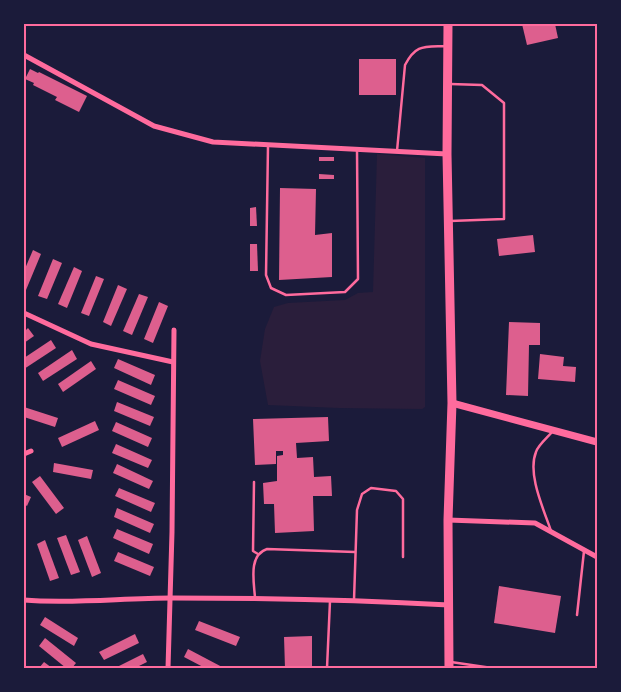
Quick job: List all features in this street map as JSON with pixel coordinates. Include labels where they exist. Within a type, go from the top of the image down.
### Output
[{"type":"main road","points":[[448,24],[447,154],[452,403],[448,520],[449,665]]},
{"type":"street","points":[[24,55],[154,126],[213,142],[447,154]]},
{"type":"street","points":[[24,313],[91,344],[173,362]]},
{"type":"street","points":[[168,668],[174,330]]},
{"type":"street","points":[[452,403],[597,442]]},
{"type":"street","points":[[24,454],[31,451]]},
{"type":"street","points":[[448,520],[535,523],[597,557]]},
{"type":"street","points":[[24,600],[87,602],[170,598],[354,601],[450,605]]},
{"type":"lane","points":[[397,151],[405,65],[411,54],[419,47],[448,46]]},
{"type":"lane","points":[[448,84],[482,85],[504,103],[504,219],[449,221]]},
{"type":"lane","points":[[268,144],[266,275],[272,288],[286,295],[345,292],[358,279],[357,149]]},
{"type":"lane","points":[[552,532],[536,486],[533,467],[536,451],[554,430]]},
{"type":"lane","points":[[254,482],[253,551],[258,554]]},
{"type":"lane","points":[[354,601],[357,510],[362,494],[371,488],[396,491],[403,499],[403,557]]},
{"type":"lane","points":[[255,600],[254,563],[261,551],[267,549],[355,552]]},
{"type":"lane","points":[[577,615],[584,549]]},
{"type":"lane","points":[[327,668],[330,601]]},
{"type":"lane","points":[[449,665],[492,668]]},
{"type":"shaded area","points":[[377,154],[425,158],[425,407],[422,409],[339,408],[268,405],[260,361],[265,329],[274,307],[288,303],[345,300],[358,293],[373,292]]},
{"type":"building","points":[[522,24],[555,24],[558,38],[527,45]]},
{"type":"building","points":[[359,59],[396,59],[396,95],[359,95]]},
{"type":"building","points":[[30,69],[87,96],[79,112],[55,100],[57,97],[25,79]]},
{"type":"building","points":[[319,157],[334,157],[334,161],[319,161]]},
{"type":"building","points":[[319,174],[334,175],[334,179],[319,179]]},
{"type":"building","points":[[280,188],[316,189],[315,235],[332,233],[332,277],[279,280]]},
{"type":"building","points":[[256,207],[257,226],[250,226],[250,208]]},
{"type":"building","points":[[533,235],[535,252],[499,256],[497,239]]},
{"type":"building","points":[[250,244],[257,244],[258,271],[250,271]]},
{"type":"building","points":[[33,250],[41,254],[26,290],[24,289],[24,271]]},
{"type":"building","points":[[53,259],[62,263],[47,299],[38,296]]},
{"type":"building","points":[[74,267],[82,271],[67,308],[58,304]]},
{"type":"building","points":[[96,276],[104,279],[89,316],[81,313]]},
{"type":"building","points":[[118,285],[127,289],[111,326],[103,322]]},
{"type":"building","points":[[139,294],[148,297],[132,335],[123,331]]},
{"type":"building","points":[[159,302],[168,306],[153,343],[144,339]]},
{"type":"building","points":[[509,322],[540,323],[540,345],[529,345],[528,396],[506,395]]},
{"type":"building","points":[[28,328],[34,336],[24,343],[24,332]]},
{"type":"building","points":[[51,340],[56,348],[24,369],[24,358]]},
{"type":"building","points":[[72,350],[77,359],[43,381],[38,373]]},
{"type":"building","points":[[540,354],[564,357],[563,366],[576,367],[575,382],[538,379]]},
{"type":"building","points":[[118,359],[155,375],[151,385],[114,368]]},
{"type":"building","points":[[91,361],[96,369],[63,392],[58,384]]},
{"type":"building","points":[[118,380],[155,396],[151,405],[114,389]]},
{"type":"building","points":[[117,402],[154,417],[150,426],[114,411]]},
{"type":"building","points":[[24,407],[58,418],[55,427],[24,417]]},
{"type":"building","points":[[328,417],[329,441],[296,443],[297,458],[313,457],[314,477],[331,476],[332,496],[313,496],[314,531],[275,533],[274,504],[264,504],[263,483],[277,481],[277,456],[283,455],[283,451],[276,451],[276,464],[255,465],[253,419]]},
{"type":"building","points":[[95,421],[99,430],[62,447],[58,438]]},
{"type":"building","points":[[116,422],[152,438],[148,447],[112,431]]},
{"type":"building","points":[[116,444],[152,460],[148,468],[112,453]]},
{"type":"building","points":[[54,463],[93,470],[91,479],[53,472]]},
{"type":"building","points":[[117,464],[153,481],[149,489],[113,473]]},
{"type":"building","points":[[40,476],[64,508],[56,514],[32,482]]},
{"type":"building","points":[[119,488],[155,503],[151,512],[115,496]]},
{"type":"building","points":[[24,494],[31,497],[27,506],[24,504]]},
{"type":"building","points":[[117,508],[154,524],[150,533],[114,517]]},
{"type":"building","points":[[117,529],[153,544],[149,554],[113,538]]},
{"type":"building","points":[[66,535],[80,572],[71,575],[57,538]]},
{"type":"building","points":[[87,536],[101,573],[92,577],[78,540]]},
{"type":"building","points":[[45,540],[59,578],[50,581],[37,544]]},
{"type":"building","points":[[118,552],[154,567],[150,576],[114,561]]},
{"type":"building","points":[[499,586],[561,596],[555,633],[494,623]]},
{"type":"building","points":[[45,617],[78,638],[74,646],[40,625]]},
{"type":"building","points":[[199,621],[240,637],[236,646],[195,630]]},
{"type":"building","points":[[135,634],[139,643],[104,660],[99,652]]},
{"type":"building","points":[[312,636],[312,668],[285,668],[284,637]]},
{"type":"building","points":[[45,638],[76,663],[72,668],[66,668],[39,646]]},
{"type":"building","points":[[188,649],[224,668],[205,668],[184,657]]},
{"type":"building","points":[[143,654],[147,662],[135,668],[115,668]]},
{"type":"building","points":[[44,662],[52,668],[39,668]]}]
